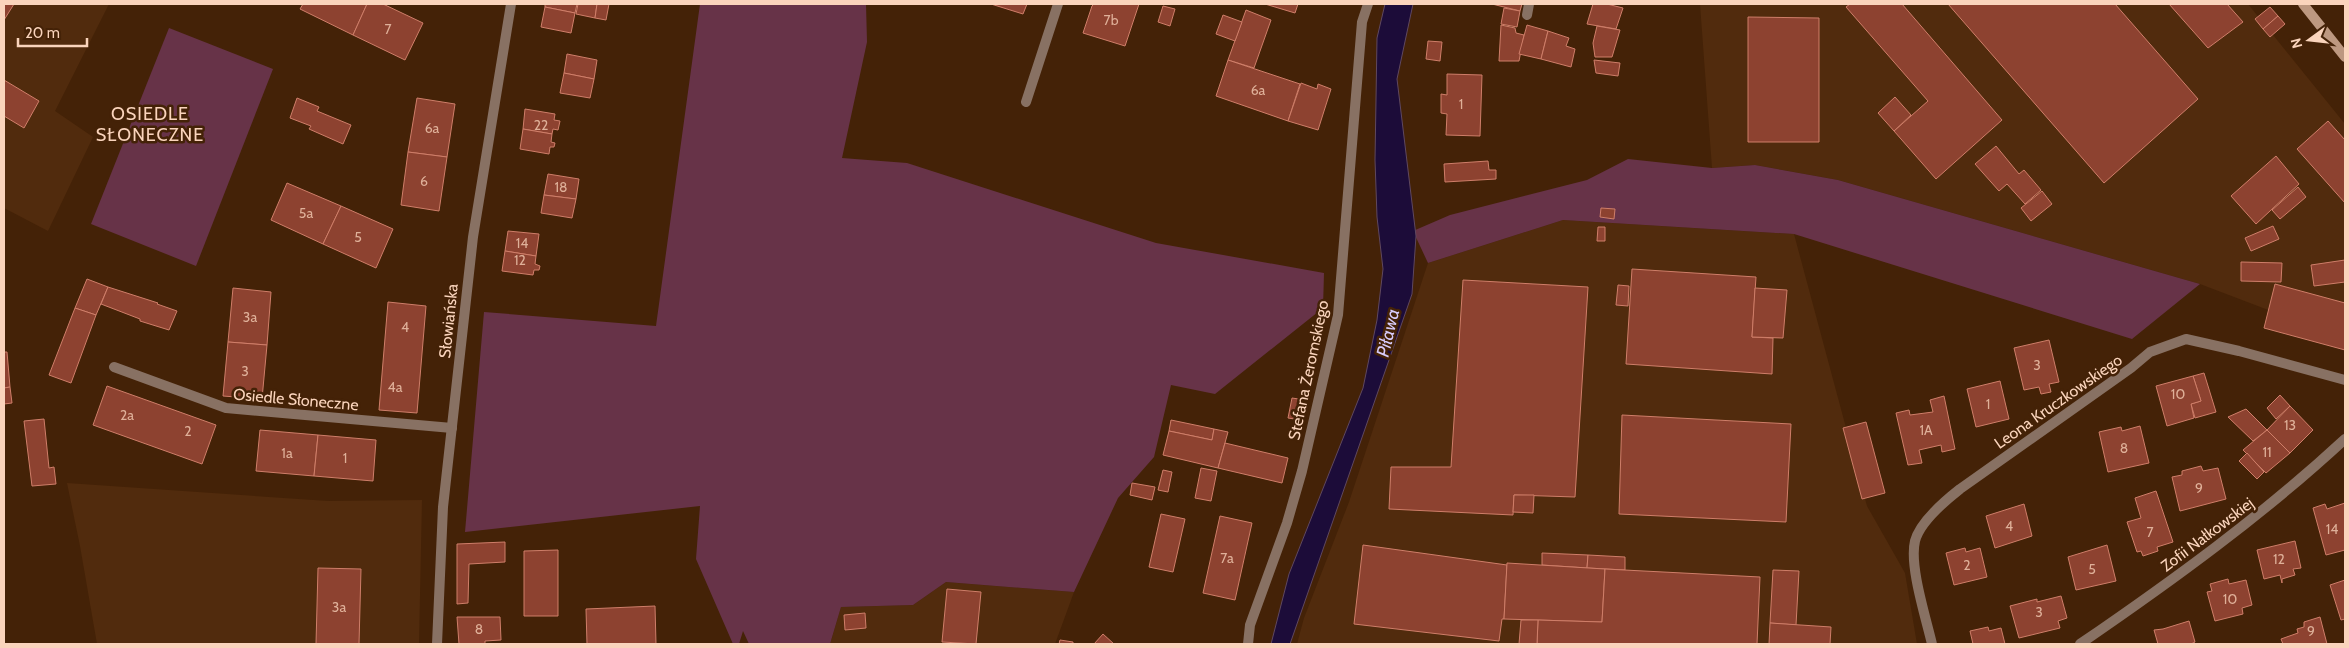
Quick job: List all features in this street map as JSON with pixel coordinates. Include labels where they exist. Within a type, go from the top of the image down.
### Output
[{"type":"main road","points":[[2303,4],[2345,57]]},
{"type":"street","name":"Słowiańska","points":[[437,644],[443,507],[473,237],[511,4]]},
{"type":"street","points":[[1026,102],[1058,4]]},
{"type":"street","name":"Stefana Żeromskiego","points":[[1248,644],[1250,625],[1287,523],[1302,471],[1338,315],[1362,22],[1368,4]]},
{"type":"street","points":[[1527,15],[1529,4]]},
{"type":"street","name":"Leona Kruczkowskiego","points":[[1932,644],[1916,571],[1915,540],[1926,523],[1942,503],[1960,488],[2131,368],[2150,352],[2186,339],[2239,350],[2345,380]]},
{"type":"street","name":"Osiedle Słoneczne","points":[[114,367],[226,408],[452,428]]},
{"type":"street","name":"Zofii Nałkowskiej","points":[[2080,644],[2213,550],[2300,480],[2345,439]]},
{"type":"shaded area","points":[[4,4],[109,4],[55,111],[93,137],[48,231],[4,208]]},
{"type":"shaded area","points":[[700,4],[866,4],[867,42],[842,158],[907,163],[1156,243],[1324,273],[1323,308],[1215,394],[1171,385],[1154,457],[1118,498],[1074,592],[946,582],[913,605],[841,607],[830,644],[749,644],[743,631],[739,644],[733,644],[696,559],[700,506],[465,532],[484,312],[656,326]]},
{"type":"shaded area","points":[[1700,4],[2248,4],[2345,124],[2345,339],[2200,284],[1838,180],[1755,165],[1712,168]]},
{"type":"shaded area","points":[[169,28],[273,69],[196,266],[91,224]]},
{"type":"shaded area","points":[[1628,159],[1712,168],[1755,165],[1838,180],[2200,284],[2132,339],[1794,234],[1563,220],[1428,263],[1413,231],[1450,215],[1587,180]]},
{"type":"shaded area","points":[[1563,220],[1794,234],[1867,506],[1905,573],[1917,644],[1297,644],[1304,618],[1349,502],[1428,263]]},
{"type":"shaded area","points":[[67,483],[328,501],[422,500],[419,644],[97,644]]},
{"type":"shaded area","points":[[946,582],[1074,592],[1055,644],[830,644],[841,607],[913,605]]},
{"type":"water","name":"Piława","points":[[1385,4],[1413,4],[1397,79],[1416,236],[1412,294],[1290,644],[1271,644],[1289,574],[1363,388],[1377,320],[1383,269],[1377,217],[1375,160],[1377,38]]},
{"type":"building","points":[[4,4],[14,4],[4,20]]},
{"type":"building","points":[[303,4],[367,4],[353,35],[300,9]]},
{"type":"building","points":[[367,4],[383,4],[423,23],[405,60],[353,35]]},
{"type":"building","points":[[545,4],[577,4],[575,13],[545,7]]},
{"type":"building","points":[[578,4],[597,4],[595,18],[576,14]]},
{"type":"building","points":[[597,4],[609,4],[606,20],[595,18]]},
{"type":"building","points":[[991,4],[1027,4],[1023,14]]},
{"type":"building","points":[[1094,4],[1139,4],[1125,46],[1083,33]]},
{"type":"building","points":[[1265,4],[1298,4],[1295,13]]},
{"type":"building","points":[[1492,4],[1522,4],[1520,11]]},
{"type":"building","points":[[1593,4],[1607,4],[1623,8],[1616,29],[1587,24]]},
{"type":"building","points":[[1850,4],[1902,4],[2002,120],[1936,179],[1894,131],[1928,101],[1846,7]]},
{"type":"building","points":[[1948,4],[2115,4],[2198,99],[2104,183]]},
{"type":"building","points":[[2169,4],[2227,4],[2243,22],[2208,48]]},
{"type":"building","points":[[1163,6],[1175,9],[1170,26],[1158,22]]},
{"type":"building","points":[[545,7],[575,13],[571,33],[541,27]]},
{"type":"building","points":[[2270,7],[2278,16],[2263,29],[2255,19]]},
{"type":"building","points":[[1504,8],[1520,11],[1517,27],[1501,24]]},
{"type":"building","points":[[1246,10],[1271,20],[1254,68],[1228,60]]},
{"type":"building","points":[[1223,15],[1242,22],[1235,41],[1216,34]]},
{"type":"building","points":[[2278,16],[2285,24],[2270,37],[2263,29]]},
{"type":"building","points":[[1748,17],[1819,18],[1819,142],[1748,142]]},
{"type":"building","points":[[1501,25],[1515,28],[1516,33],[1524,35],[1519,61],[1499,61]]},
{"type":"building","points":[[1527,25],[1548,31],[1541,59],[1519,54]]},
{"type":"building","points":[[1597,26],[1620,30],[1612,57],[1595,57],[1593,43]]},
{"type":"building","points":[[1548,31],[1569,38],[1566,46],[1575,49],[1571,67],[1541,59]]},
{"type":"building","points":[[1428,41],[1442,42],[1440,61],[1426,59]]},
{"type":"building","points":[[567,54],[597,60],[594,79],[564,73]]},
{"type":"building","points":[[1228,60],[1300,84],[1288,121],[1216,96]]},
{"type":"building","points":[[1594,60],[1620,63],[1618,76],[1596,73]]},
{"type":"building","points":[[564,73],[594,79],[590,98],[560,93]]},
{"type":"building","points":[[1447,74],[1482,75],[1480,136],[1446,135],[1447,114],[1441,113],[1441,94],[1447,95]]},
{"type":"building","points":[[4,80],[39,101],[24,128],[4,116]]},
{"type":"building","points":[[1301,83],[1317,89],[1318,84],[1331,89],[1318,130],[1288,121]]},
{"type":"building","points":[[1895,97],[1911,115],[1894,131],[1878,113]]},
{"type":"building","points":[[297,98],[319,107],[317,111],[351,125],[343,144],[309,129],[311,126],[290,118]]},
{"type":"building","points":[[417,98],[455,104],[447,157],[408,152]]},
{"type":"building","points":[[525,109],[555,114],[554,120],[560,121],[558,130],[553,129],[552,134],[523,129]]},
{"type":"building","points":[[2328,121],[2345,140],[2345,203],[2297,149]]},
{"type":"building","points":[[523,129],[552,134],[551,142],[555,143],[554,147],[550,147],[549,154],[520,149]]},
{"type":"building","points":[[1996,146],[2019,174],[2024,170],[2041,190],[2025,204],[2007,184],[1999,191],[1975,164]]},
{"type":"building","points":[[408,152],[447,157],[439,211],[401,205]]},
{"type":"building","points":[[2276,156],[2299,184],[2256,224],[2231,196]]},
{"type":"building","points":[[1488,161],[1489,170],[1496,170],[1496,179],[1445,182],[1444,164]]},
{"type":"building","points":[[548,174],[579,179],[576,199],[544,195]]},
{"type":"building","points":[[287,183],[341,206],[323,244],[271,220]]},
{"type":"building","points":[[2298,187],[2306,197],[2280,219],[2272,210]]},
{"type":"building","points":[[2042,191],[2052,204],[2031,221],[2021,208]]},
{"type":"building","points":[[544,195],[576,199],[572,218],[541,213]]},
{"type":"building","points":[[341,206],[393,229],[376,268],[323,244]]},
{"type":"building","points":[[1601,208],[1615,209],[1614,219],[1600,217]]},
{"type":"building","points":[[2273,226],[2279,239],[2251,251],[2245,238]]},
{"type":"building","points":[[1598,227],[1605,227],[1605,241],[1597,241]]},
{"type":"building","points":[[508,231],[539,234],[536,256],[505,251]]},
{"type":"building","points":[[505,251],[536,256],[535,264],[540,266],[539,270],[534,270],[533,275],[502,271]]},
{"type":"building","points":[[2345,260],[2345,282],[2314,286],[2311,265]]},
{"type":"building","points":[[2241,262],[2282,263],[2281,282],[2241,281]]},
{"type":"building","points":[[1632,269],[1756,277],[1752,337],[1773,338],[1772,374],[1626,364]]},
{"type":"building","points":[[87,279],[108,287],[96,315],[75,308]]},
{"type":"building","points":[[1463,280],[1588,287],[1575,497],[1514,495],[1513,515],[1389,509],[1391,467],[1451,467]]},
{"type":"building","points":[[2275,284],[2345,303],[2345,350],[2264,328]]},
{"type":"building","points":[[1618,285],[1629,286],[1628,306],[1616,305]]},
{"type":"building","points":[[108,287],[177,311],[169,330],[140,321],[140,319],[101,304]]},
{"type":"building","points":[[233,288],[271,292],[267,345],[228,342]]},
{"type":"building","points":[[1755,288],[1787,290],[1783,338],[1752,337]]},
{"type":"building","points":[[388,302],[426,306],[417,413],[379,410]]},
{"type":"building","points":[[75,308],[96,315],[71,383],[49,375]]},
{"type":"building","points":[[2049,340],[2059,382],[2049,384],[2051,392],[2041,394],[2039,387],[2024,390],[2014,348]]},
{"type":"building","points":[[228,342],[267,345],[262,399],[223,396]]},
{"type":"building","points":[[4,352],[7,352],[10,387],[4,388]]},
{"type":"building","points":[[2204,373],[2216,412],[2195,418],[2191,404],[2201,401],[2193,376]]},
{"type":"building","points":[[2193,376],[2201,401],[2191,404],[2194,418],[2167,426],[2156,386]]},
{"type":"building","points":[[2000,381],[2009,419],[1976,427],[1967,389]]},
{"type":"building","points":[[107,386],[216,425],[202,464],[93,425]]},
{"type":"building","points":[[10,387],[12,403],[4,404],[4,388]]},
{"type":"building","points":[[2280,395],[2290,406],[2276,419],[2267,408]]},
{"type":"building","points":[[1944,396],[1955,449],[1942,452],[1941,445],[1919,450],[1922,463],[1908,465],[1896,413],[1909,410],[1910,415],[1933,412],[1930,400]]},
{"type":"building","points":[[1292,398],[1305,400],[1301,420],[1288,418]]},
{"type":"building","points":[[2290,406],[2313,430],[2290,453],[2267,430]]},
{"type":"building","points":[[2246,409],[2267,430],[2253,441],[2228,417]]},
{"type":"building","points":[[1622,415],[1791,424],[1786,522],[1619,514]]},
{"type":"building","points":[[44,419],[49,468],[54,467],[56,484],[32,486],[24,421]]},
{"type":"building","points":[[1171,420],[1214,429],[1212,440],[1169,431]]},
{"type":"building","points":[[1866,422],[1885,493],[1862,499],[1843,428]]},
{"type":"building","points":[[2140,426],[2149,463],[2108,472],[2099,432],[2121,427],[2122,431]]},
{"type":"building","points":[[1214,429],[1228,432],[1218,468],[1163,455],[1169,431],[1212,440]]},
{"type":"building","points":[[260,430],[318,435],[314,476],[256,471]]},
{"type":"building","points":[[2267,430],[2290,453],[2266,473],[2243,450]]},
{"type":"building","points":[[318,435],[376,440],[373,481],[314,476]]},
{"type":"building","points":[[1225,443],[1288,458],[1282,483],[1218,468]]},
{"type":"building","points":[[2247,453],[2264,472],[2257,479],[2239,461]]},
{"type":"building","points":[[2201,466],[2203,471],[2218,468],[2226,499],[2180,511],[2172,477],[2182,475],[2182,471]]},
{"type":"building","points":[[1201,468],[1217,471],[1211,501],[1195,498]]},
{"type":"building","points":[[1163,470],[1172,472],[1168,492],[1158,490]]},
{"type":"building","points":[[1132,483],[1155,487],[1152,500],[1130,495]]},
{"type":"building","points":[[2156,491],[2173,542],[2157,547],[2158,551],[2143,556],[2141,551],[2137,552],[2127,522],[2141,518],[2135,498]]},
{"type":"building","points":[[1514,495],[1534,495],[1533,513],[1513,512]]},
{"type":"building","points":[[2345,503],[2345,550],[2326,555],[2313,508],[2325,504],[2327,509]]},
{"type":"building","points":[[2024,504],[2032,536],[1995,548],[1986,516]]},
{"type":"building","points":[[1161,514],[1185,519],[1173,572],[1149,567]]},
{"type":"building","points":[[1220,516],[1252,523],[1235,600],[1203,593]]},
{"type":"building","points":[[2295,541],[2301,568],[2293,569],[2295,575],[2282,579],[2282,583],[2280,575],[2264,579],[2257,550]]},
{"type":"building","points":[[505,542],[505,562],[469,564],[468,603],[457,604],[457,544]]},
{"type":"building","points":[[1363,545],[1507,565],[1504,619],[1502,619],[1499,641],[1354,624]]},
{"type":"building","points":[[2107,545],[2116,581],[2076,590],[2068,557]]},
{"type":"building","points":[[1965,548],[1966,552],[1980,548],[1987,577],[1954,585],[1946,553]]},
{"type":"building","points":[[558,550],[558,616],[524,616],[524,551]]},
{"type":"building","points":[[1542,553],[1588,555],[1587,568],[1542,565]]},
{"type":"building","points":[[1588,555],[1625,557],[1625,570],[1587,568]]},
{"type":"building","points":[[1507,563],[1605,569],[1602,622],[1504,619]]},
{"type":"building","points":[[318,568],[361,569],[359,644],[316,644]]},
{"type":"building","points":[[1605,569],[1760,577],[1757,644],[1537,644],[1538,620],[1602,622]]},
{"type":"building","points":[[1773,570],[1799,571],[1796,625],[1770,623]]},
{"type":"building","points":[[2228,579],[2229,584],[2246,580],[2252,605],[2242,608],[2243,614],[2215,621],[2207,592],[2212,591],[2210,584]]},
{"type":"building","points":[[2345,580],[2345,619],[2341,620],[2330,585]]},
{"type":"building","points":[[947,589],[981,592],[976,644],[942,642]]},
{"type":"building","points":[[2061,596],[2067,618],[2058,621],[2060,628],[2019,638],[2010,606],[2037,599],[2037,602]]},
{"type":"building","points":[[655,606],[656,644],[587,644],[586,609]]},
{"type":"building","points":[[865,613],[866,628],[845,630],[844,615]]},
{"type":"building","points":[[457,617],[500,617],[501,640],[485,641],[485,644],[459,644]]},
{"type":"building","points":[[2320,617],[2327,644],[2283,644],[2281,639],[2298,633],[2297,629],[2304,627],[2304,622]]},
{"type":"building","points":[[1521,620],[1538,620],[1537,644],[1519,644]]},
{"type":"building","points":[[2189,621],[2195,642],[2191,644],[2158,644],[2154,630]]},
{"type":"building","points":[[1770,623],[1831,627],[1830,644],[1769,644]]},
{"type":"building","points":[[1988,627],[1989,631],[2001,628],[2005,644],[1973,644],[1970,631]]},
{"type":"building","points":[[1103,634],[1114,644],[1094,644]]},
{"type":"building","points":[[1060,640],[1073,642],[1073,644],[1059,644]]},
{"type":"district","name":"OSIEDLE SŁONECZNE","points":[[150,124]]}]
